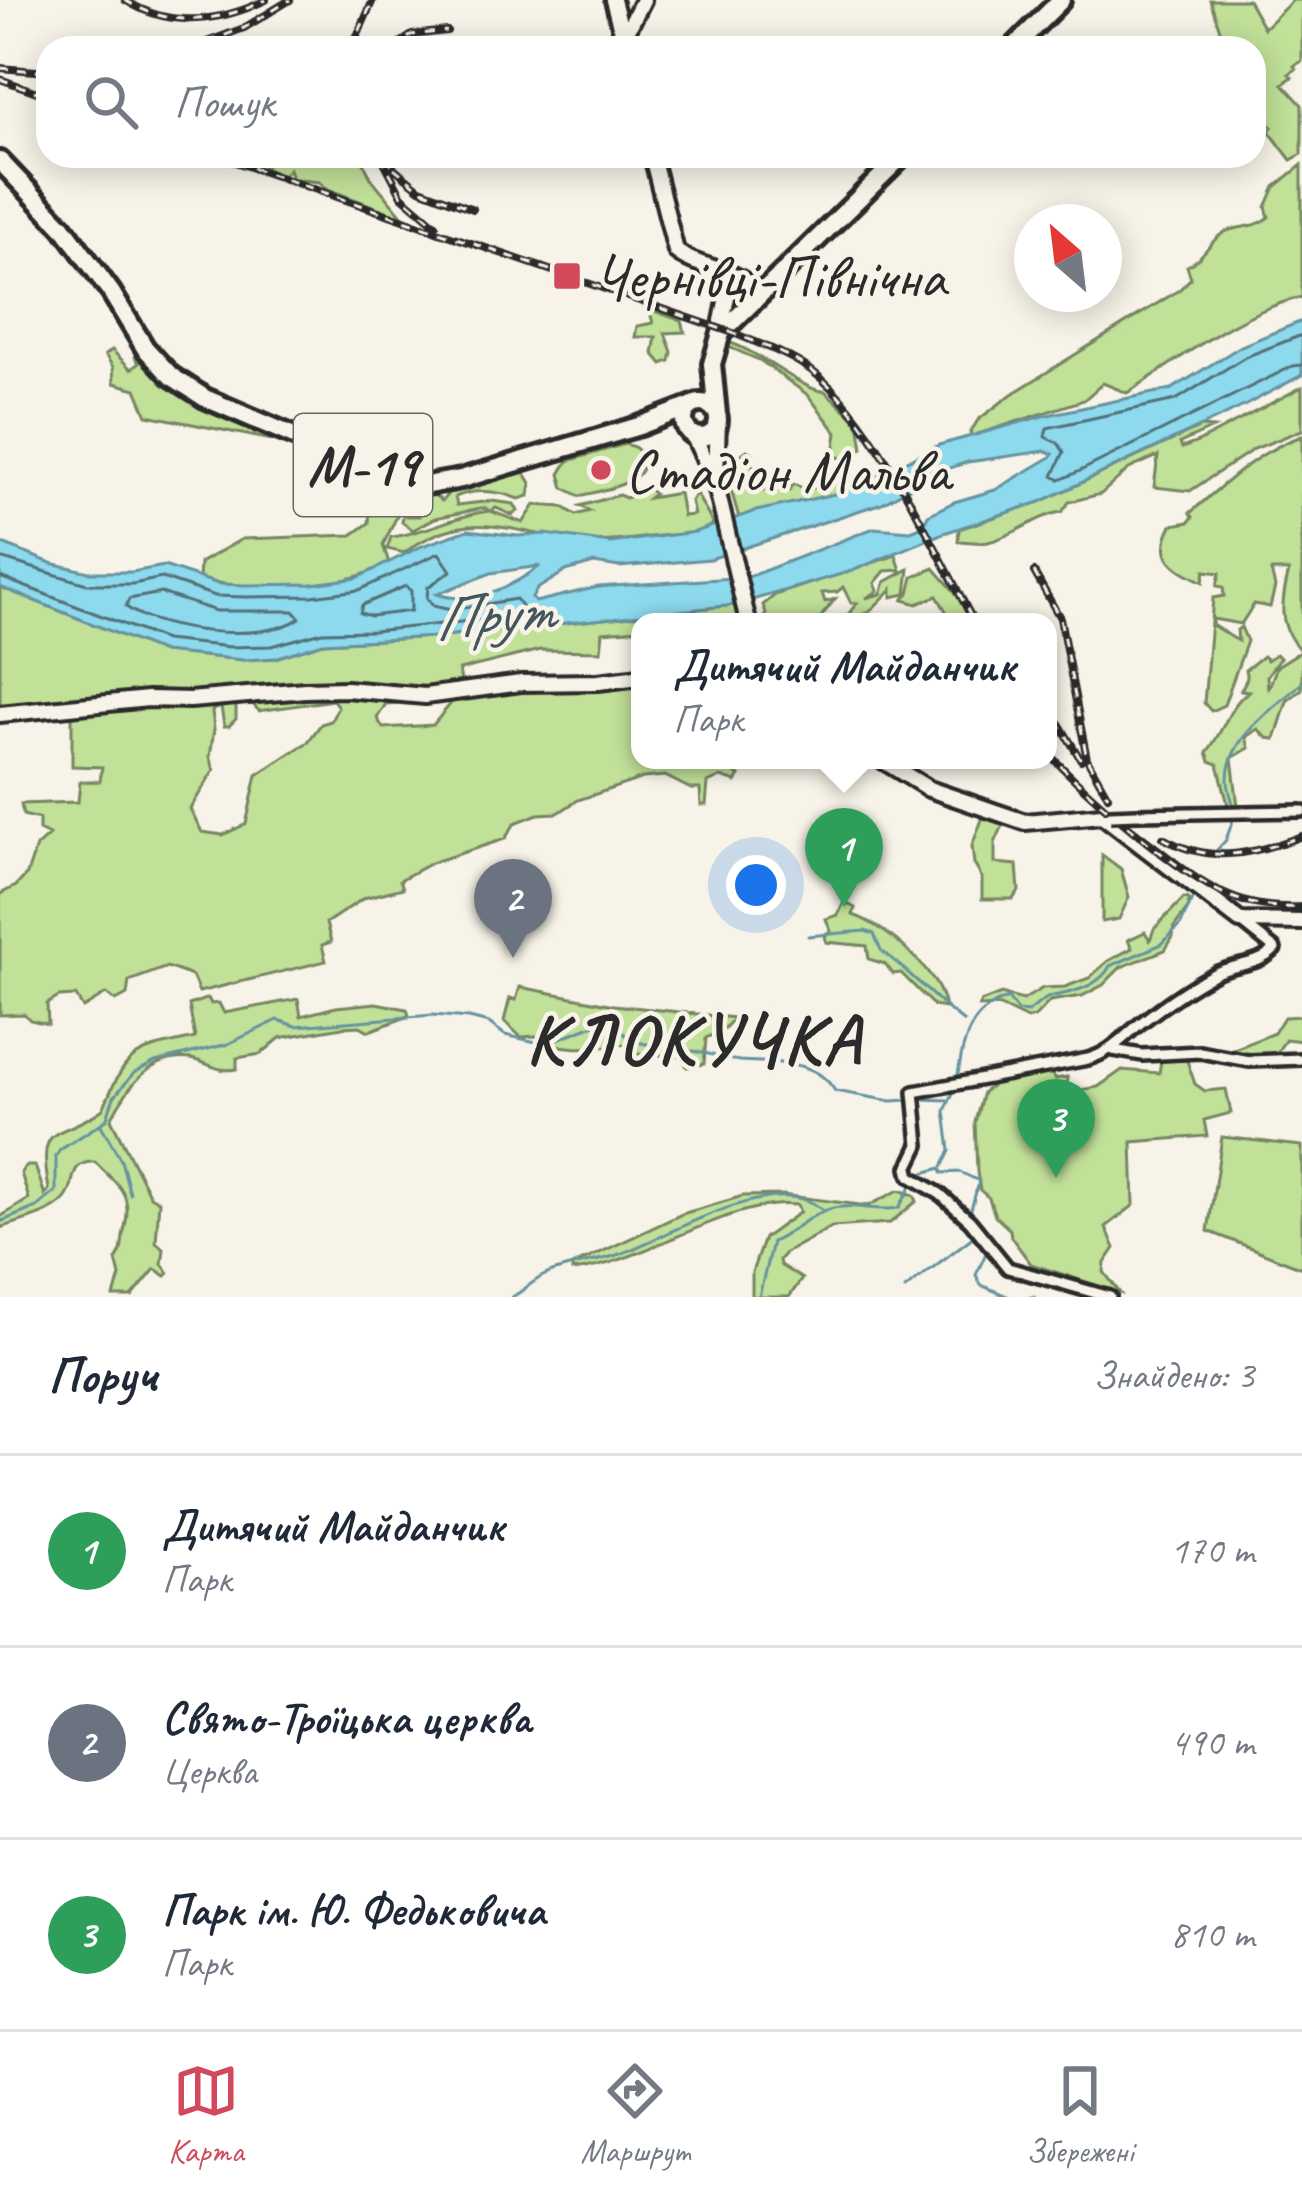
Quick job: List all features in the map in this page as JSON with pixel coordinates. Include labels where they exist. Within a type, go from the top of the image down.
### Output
[{"type":"highway","points":[[1025,36],[1061,0]]},
{"type":"highway","name":"М-19","points":[[0,160],[63,227],[145,348],[171,376],[205,398],[389,477],[427,485],[461,479],[693,405]]},
{"type":"highway","points":[[650,422],[710,434],[717,417],[712,370],[721,333],[890,168]]},
{"type":"highway","points":[[692,434],[684,418],[704,390],[707,346],[722,321],[748,298],[758,296]]},
{"type":"highway","points":[[693,405],[707,404],[717,417]]},
{"type":"main road","points":[[613,0],[623,36]]},
{"type":"main road","points":[[628,36],[644,0]]},
{"type":"main road","points":[[655,168],[672,244],[682,256],[743,279],[758,296]]},
{"type":"main road","points":[[704,266],[727,288],[729,300],[722,321]]},
{"type":"main road","points":[[716,486],[717,417]]},
{"type":"main road","points":[[692,434],[716,486],[746,613]]},
{"type":"main road","points":[[0,714],[148,699],[346,688],[425,696],[521,683],[631,677]]},
{"type":"main road","points":[[897,769],[929,788],[1025,822],[1106,815],[1240,921],[1302,922]]},
{"type":"street","points":[[1106,815],[1302,811]]},
{"type":"street","points":[[1240,921],[1271,946]]},
{"type":"street","points":[[1110,1297],[1008,1268],[968,1219],[915,1178],[908,1168],[919,1145],[914,1093],[1114,1050],[1139,1024],[1200,982],[1220,970],[1259,961],[1271,946],[1270,924]]},
{"type":"street","points":[[1114,1050],[1142,1055],[1200,1052],[1245,1061],[1302,1059]]},
{"type":"green space","points":[[1210,0],[1248,0],[1264,28],[1293,0],[1302,0],[1302,61],[1283,84],[1302,105],[1302,154],[1291,160],[1269,131],[1266,36],[1222,36]]},
{"type":"green space","points":[[1302,165],[1302,297],[1233,325],[1127,393],[1103,383],[1084,400],[972,436],[978,420],[1012,394],[1179,290],[1191,278],[1187,266],[1223,233],[1269,217],[1266,207],[1275,187]]},
{"type":"green space","points":[[265,168],[366,168],[404,218],[319,182],[292,179],[289,169],[282,176]]},
{"type":"green space","points":[[649,309],[682,321],[685,332],[665,333],[672,352],[670,361],[662,364],[653,353],[656,337],[635,337],[637,326],[653,323]]},
{"type":"green space","points":[[730,343],[825,391],[859,423],[863,448],[848,457],[844,470],[834,453],[837,433],[808,395],[761,361],[729,347]]},
{"type":"green space","points":[[112,350],[131,369],[139,363],[138,352],[280,433],[277,441],[147,415],[136,389],[114,383],[113,367],[105,355]]},
{"type":"green space","points":[[1302,387],[1302,430],[1254,449],[1190,491],[1154,487],[1158,456],[1129,469],[1101,494],[1069,502],[1062,512],[988,542],[958,541],[959,529],[1040,502],[1201,427],[1213,428],[1180,443],[1182,448],[1198,442]]},
{"type":"green space","points":[[1302,436],[1302,689],[1287,701],[1275,739],[1258,729],[1246,737],[1249,748],[1232,758],[1238,806],[1229,809],[1218,764],[1210,761],[1207,752],[1249,691],[1241,690],[1245,670],[1263,656],[1267,660],[1276,654],[1280,658],[1267,676],[1268,690],[1277,666],[1301,651],[1288,633],[1283,613],[1289,571],[1271,571],[1275,587],[1270,607],[1254,604],[1241,624],[1213,619],[1212,625],[1238,641],[1241,627],[1247,641],[1224,705],[1211,711],[1204,703],[1213,598],[1224,596],[1223,587],[1217,586],[1220,573],[1205,571],[1203,582],[1170,561],[1165,546],[1172,525],[1189,522],[1190,513],[1243,469]]},
{"type":"green space","name":"Стадіон Мальва","points":[[625,444],[636,448],[643,465],[632,479],[580,496],[564,488],[560,474],[568,461]]},
{"type":"green space","points":[[320,450],[392,479],[397,516],[383,545],[389,563],[347,579],[296,586],[244,586],[199,579],[200,563],[242,539],[352,535],[369,523],[372,488],[306,456]]},
{"type":"green space","points":[[747,450],[753,454],[750,463],[763,475],[748,477],[754,490],[789,491],[793,484],[807,490],[837,481],[844,470],[840,485],[844,492],[739,518],[729,483],[732,465],[742,466],[739,456]]},
{"type":"green space","points":[[520,465],[531,483],[529,496],[519,499],[496,492],[471,492],[455,497],[457,505],[514,504],[518,511],[512,515],[496,508],[490,511],[523,523],[535,505],[563,507],[576,515],[590,511],[580,506],[619,495],[626,498],[648,488],[654,494],[649,498],[679,493],[683,516],[694,515],[691,501],[696,493],[713,524],[688,533],[617,541],[468,526],[447,530],[404,553],[387,549],[391,537],[489,511],[484,508],[435,518],[413,530],[402,522],[405,505],[415,505],[406,508],[407,516],[419,516],[418,493],[430,492],[442,501],[447,495],[434,488]]},
{"type":"green space","points":[[896,555],[901,570],[885,571],[875,583],[878,591],[866,598],[881,594],[885,582],[909,569],[906,594],[892,597],[892,589],[868,613],[849,613],[857,603],[851,603],[843,587],[822,593],[825,602],[835,599],[824,613],[766,613],[763,605],[775,595]]},
{"type":"green space","points":[[934,568],[967,613],[947,613],[937,596],[917,604],[903,600],[913,577]]},
{"type":"green space","points":[[0,587],[163,652],[244,660],[275,658],[323,643],[434,637],[631,616],[631,630],[603,632],[601,651],[540,650],[459,670],[463,693],[631,681],[631,769],[728,769],[740,776],[736,782],[721,777],[708,783],[706,805],[701,805],[700,789],[665,776],[643,778],[578,800],[558,813],[515,823],[505,839],[431,863],[400,880],[403,888],[364,898],[326,923],[331,942],[322,945],[326,961],[199,992],[192,976],[167,967],[129,981],[127,995],[116,1001],[106,994],[83,1008],[76,996],[59,997],[47,1004],[48,1024],[24,1014],[0,1015],[0,894],[27,874],[36,847],[49,835],[39,830],[39,819],[23,815],[21,804],[78,802],[80,782],[100,781],[102,767],[72,766],[72,708],[0,716]],"holes":[[[398,698],[452,698],[433,725],[383,728],[377,718],[386,704],[397,703]],[[333,700],[338,707],[331,721],[321,724],[308,742],[257,775],[246,824],[223,835],[202,832],[190,809],[214,770],[212,711],[221,707],[224,726],[229,726],[236,719],[236,703],[251,702],[259,711]]]},
{"type":"green space","points":[[735,605],[736,613],[660,613]]},
{"type":"green space","points":[[983,817],[1004,823],[995,843],[995,863],[1017,865],[1019,891],[1013,899],[982,899],[982,878],[972,846]]},
{"type":"green space","points":[[1102,855],[1121,869],[1129,897],[1119,919],[1102,922]]},
{"type":"green space","points":[[1184,898],[1189,907],[1165,950],[1121,967],[1103,985],[1082,996],[1050,1001],[1027,1019],[1000,1006],[979,1007],[1001,994],[1023,1000],[1043,988],[1065,987],[1089,978],[1132,948],[1128,940],[1145,932],[1150,940],[1154,929]]},
{"type":"green space","points":[[844,902],[855,908],[853,915],[895,940],[922,966],[945,1008],[934,1006],[901,973],[893,974],[885,964],[869,959],[867,946],[826,942],[825,934],[831,931],[826,919],[838,915]]},
{"type":"green space","points":[[520,987],[614,1005],[734,1018],[706,1038],[704,1064],[687,1067],[682,1056],[637,1054],[636,1046],[629,1044],[569,1047],[536,1036],[521,1037],[504,1021],[510,998],[516,1000]]},
{"type":"green space","points":[[208,998],[211,1004],[219,1003],[224,1013],[298,999],[301,1016],[376,1003],[407,1009],[409,1016],[369,1031],[360,1026],[342,1027],[280,1038],[261,1054],[237,1058],[237,1069],[176,1059],[142,1076],[111,1119],[150,1196],[159,1201],[156,1242],[164,1249],[162,1264],[169,1273],[166,1276],[155,1269],[132,1297],[114,1297],[126,1199],[95,1162],[76,1170],[68,1195],[49,1211],[0,1228],[0,1217],[29,1199],[21,1173],[25,1166],[35,1166],[45,1195],[49,1141],[103,1109],[127,1063],[146,1051],[195,1038],[189,1005]]},
{"type":"green space","points":[[1302,1016],[1302,1041],[1286,1039],[1275,1055],[1259,1059],[1222,1054],[1274,1033],[1284,1017]]},
{"type":"green space","points":[[1185,1055],[1195,1084],[1205,1091],[1226,1089],[1231,1113],[1204,1120],[1207,1136],[1132,1142],[1134,1205],[1106,1227],[1115,1248],[1104,1272],[1120,1293],[1031,1264],[980,1190],[975,1122],[983,1092],[991,1082],[1047,1067],[1055,1079],[1067,1077],[1068,1092],[1098,1087],[1122,1070],[1159,1073],[1161,1061]]},
{"type":"green space","points":[[1222,1137],[1302,1146],[1302,1268],[1208,1231]]},
{"type":"green space","points":[[899,1190],[917,1201],[890,1223],[832,1227],[785,1253],[780,1265],[802,1279],[789,1297],[752,1297],[752,1272],[764,1238],[800,1212],[797,1205],[743,1211],[628,1257],[572,1271],[572,1266],[682,1214],[743,1196],[782,1195],[868,1206]]},
{"type":"water","name":"Прут","points":[[1302,321],[1302,375],[1244,406],[1040,502],[941,534],[852,571],[735,605],[434,637],[323,643],[275,658],[244,660],[163,652],[0,587],[0,543],[89,572],[164,566],[218,584],[312,584],[357,578],[468,530],[610,543],[695,532],[756,511],[844,492],[939,445],[1043,416],[1172,389],[1241,346]],"holes":[[[1045,451],[1053,454],[995,490],[928,515],[923,526],[911,531],[874,528],[748,577],[598,587],[535,602],[532,598],[537,589],[566,571],[594,563],[619,567],[710,559],[882,503],[968,462]],[[540,566],[478,596],[437,594],[491,573]]]},
{"type":"waterway","name":"КЛОКУЧКА","points":[[1234,808],[1228,780],[1235,751],[1254,725],[1302,683]]},
{"type":"waterway","points":[[1216,851],[1226,840],[1234,817]]},
{"type":"waterway","name":"КЛОКУЧКА","points":[[957,1081],[969,1030],[994,1004],[1008,998],[1017,1011],[1028,1012],[1049,997],[1093,983],[1110,966],[1162,944],[1181,924],[1194,895]]},
{"type":"waterway","points":[[808,936],[865,931],[874,934],[881,950]]},
{"type":"waterway","points":[[883,952],[964,1022]]},
{"type":"waterway","points":[[0,1222],[37,1207],[56,1191],[56,1156],[106,1120],[114,1097],[134,1073],[155,1062],[228,1044],[278,1020],[296,1026],[433,1015],[469,1018],[489,1023],[505,1035],[545,1044],[594,1025],[620,1031],[636,1042],[683,1051]]},
{"type":"waterway","points":[[693,1051],[740,1061],[793,1064],[816,1072],[835,1091],[909,1100]]},
{"type":"waterway","name":"КЛОКУЧКА","points":[[942,1167],[950,1151],[945,1111],[954,1091]]},
{"type":"waterway","points":[[920,1099],[948,1100]]},
{"type":"waterway","points":[[101,1125],[121,1160],[130,1194]]},
{"type":"waterway","points":[[759,1297],[772,1242],[832,1208],[899,1208],[917,1175],[941,1168],[942,1173],[960,1172],[979,1181],[966,1227],[986,1253],[976,1275],[981,1285],[1009,1297]]},
{"type":"waterway","points":[[512,1297],[552,1272],[623,1253],[723,1209],[779,1197],[802,1199],[822,1210]]},
{"type":"waterway","points":[[905,1289],[974,1236]]},
{"type":"railway","points":[[125,0],[177,19],[213,17],[266,0]]},
{"type":"railway","points":[[223,36],[290,0]]},
{"type":"railway","points":[[357,36],[373,0]]},
{"type":"railway","points":[[411,36],[447,31]]},
{"type":"railway","points":[[0,68],[36,71]]},
{"type":"railway","points":[[0,79],[36,92]]},
{"type":"railway","points":[[253,168],[736,334],[803,365],[835,392],[881,452],[969,613]]},
{"type":"railway","points":[[387,168],[402,196],[436,225]]},
{"type":"railway","points":[[394,168],[420,189],[473,209]]},
{"type":"railway","points":[[1034,572],[1060,618],[1087,759],[1108,796]]},
{"type":"railway","points":[[1057,720],[1081,760]]},
{"type":"railway","points":[[1057,762],[1134,832],[1207,885],[1255,904],[1302,907]]},
{"type":"railway","points":[[1163,838],[1198,852],[1232,854],[1302,836]]},
{"type":"place","name":"Чернівці-Північна","points":[[567,276]]},
{"type":"place","name":"Стадіон Мальва","points":[[601,470]]},
{"type":"place","name":"Дитячий Майданчик","points":[[844,907]]},
{"type":"place","name":"Свято-Троїцька церква","points":[[513,958]]},
{"type":"place","name":"Парк ім. Ю. Федьковича","points":[[1056,1178]]},
{"type":"district","name":"КЛОКУЧКА","points":[[694,1038]]}]
